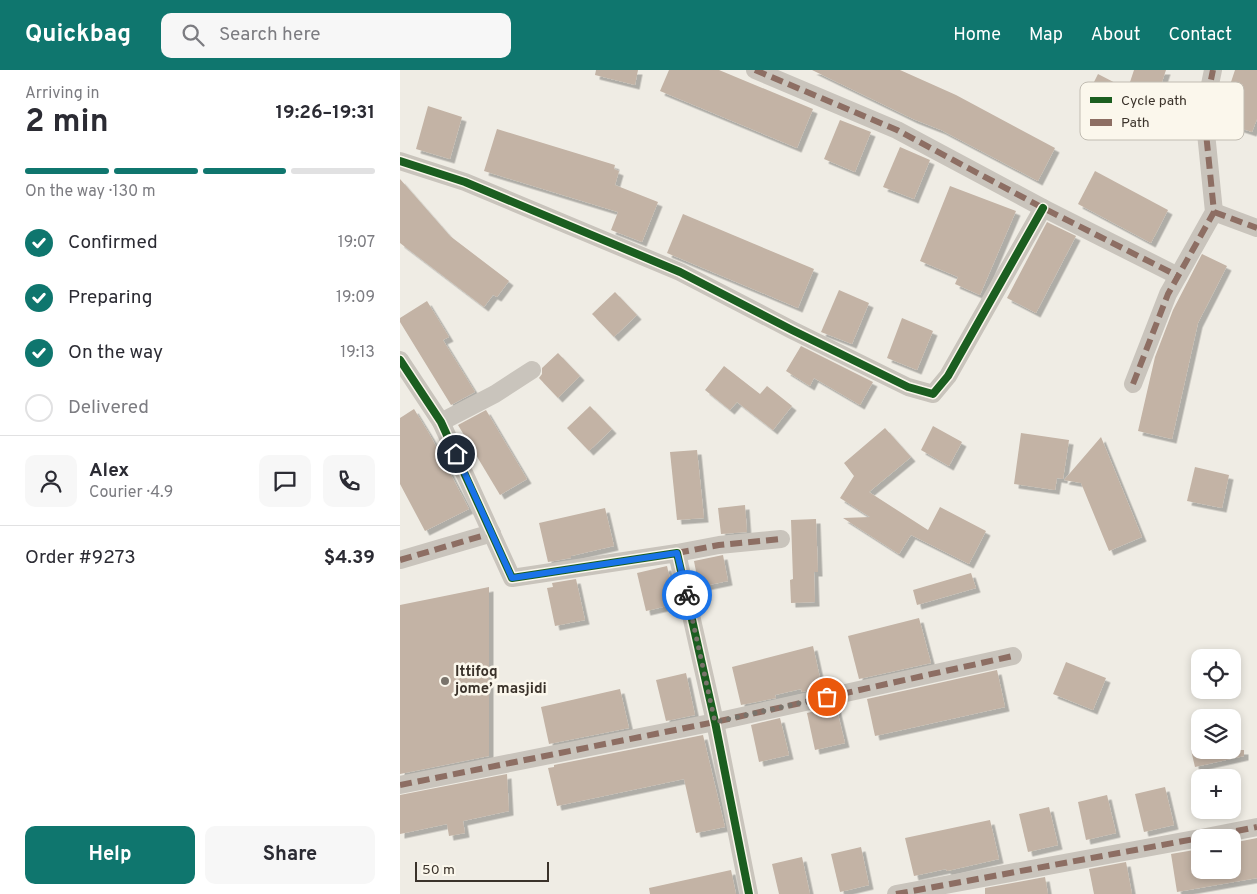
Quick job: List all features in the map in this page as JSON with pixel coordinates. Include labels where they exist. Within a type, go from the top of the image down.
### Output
[{"type":"street","points":[[755,70],[897,130],[1042,208],[1178,276]]},
{"type":"street","points":[[1133,384],[1168,294],[1214,212],[1208,140]]},
{"type":"street","points":[[400,161],[465,182],[680,272],[908,387],[933,394],[948,376],[1042,208]]},
{"type":"street","points":[[1214,212],[1257,228]]},
{"type":"street","points":[[400,360],[441,422],[512,578],[719,545],[781,539]]},
{"type":"street","points":[[441,422],[495,394],[532,370]]},
{"type":"street","points":[[400,560],[492,533]]},
{"type":"street","points":[[677,553],[715,722],[749,894]]},
{"type":"street","points":[[400,785],[715,722],[1013,656]]},
{"type":"street","points":[[1241,830],[1257,827]]},
{"type":"street","points":[[896,894],[1191,840]]},
{"type":"building","points":[[596,70],[638,70],[635,85],[595,75]]},
{"type":"building","points":[[669,70],[719,70],[813,109],[797,148],[660,91]]},
{"type":"building","points":[[812,70],[900,70],[956,95],[1055,148],[1038,181],[941,130],[913,119]]},
{"type":"building","points":[[1134,70],[1166,70],[1162,82],[1130,82]]},
{"type":"building","points":[[1235,70],[1257,70],[1257,119],[1252,132],[1244,129],[1244,82],[1231,82]]},
{"type":"building","points":[[1098,74],[1113,82],[1094,82]]},
{"type":"building","points":[[428,106],[462,117],[450,159],[416,149]]},
{"type":"building","points":[[840,120],[871,132],[855,172],[824,159]]},
{"type":"building","points":[[497,129],[615,165],[614,169],[619,171],[615,185],[658,202],[642,242],[611,230],[618,212],[484,171]]},
{"type":"building","points":[[900,147],[930,160],[914,199],[883,187]]},
{"type":"building","points":[[1095,171],[1168,210],[1151,243],[1078,204]]},
{"type":"building","points":[[400,179],[450,236],[509,281],[497,297],[493,295],[484,307],[400,243]]},
{"type":"building","points":[[950,186],[1016,211],[980,295],[955,284],[958,277],[920,261]]},
{"type":"building","points":[[683,214],[814,269],[798,308],[667,253]]},
{"type":"building","points":[[1047,222],[1076,236],[1036,313],[1007,298]]},
{"type":"building","points":[[1202,254],[1227,266],[1198,323],[1172,439],[1138,431],[1155,357],[1173,310]]},
{"type":"building","points":[[839,290],[869,303],[852,344],[821,332]]},
{"type":"building","points":[[615,292],[637,315],[614,337],[592,314]]},
{"type":"building","points":[[427,301],[449,337],[443,340],[475,392],[451,405],[400,322],[400,318]]},
{"type":"building","points":[[902,318],[933,331],[917,370],[887,358]]},
{"type":"building","points":[[801,346],[873,382],[860,405],[814,378],[810,386],[786,371]]},
{"type":"building","points":[[558,353],[580,376],[558,398],[539,378],[542,374],[542,368]]},
{"type":"building","points":[[724,366],[760,394],[767,386],[792,406],[773,430],[737,402],[730,410],[705,390]]},
{"type":"building","points":[[590,406],[612,429],[589,451],[567,428]]},
{"type":"building","points":[[414,409],[469,509],[425,531],[400,484],[400,418]]},
{"type":"building","points":[[486,410],[527,479],[500,495],[458,425]]},
{"type":"building","points":[[933,426],[962,442],[949,466],[921,450]]},
{"type":"building","points":[[885,428],[911,457],[869,492],[928,530],[940,507],[986,531],[969,564],[911,535],[899,554],[843,518],[870,517],[840,498],[854,476],[844,463]]},
{"type":"building","points":[[1021,433],[1069,440],[1063,479],[1057,478],[1055,490],[1014,484]]},
{"type":"building","points":[[1101,437],[1142,537],[1109,551],[1081,483],[1064,480]]},
{"type":"building","points":[[697,450],[704,518],[677,520],[670,452]]},
{"type":"building","points":[[1195,467],[1229,475],[1222,508],[1187,501]]},
{"type":"building","points":[[745,505],[747,532],[721,534],[718,508]]},
{"type":"building","points":[[605,508],[614,546],[571,556],[571,558],[548,562],[539,523]]},
{"type":"building","points":[[816,519],[818,572],[814,572],[815,602],[791,603],[790,580],[793,579],[791,520]]},
{"type":"building","points":[[723,555],[728,581],[699,587],[694,561]]},
{"type":"building","points":[[667,566],[676,604],[646,611],[637,573]]},
{"type":"building","points":[[971,573],[976,588],[917,605],[913,590]]},
{"type":"building","points":[[576,579],[585,620],[555,626],[547,588],[553,587],[552,583]]},
{"type":"building","name":"Ittifoq jome’ masjidi","points":[[489,587],[489,756],[400,774],[400,605]]},
{"type":"building","points":[[919,618],[931,663],[859,679],[848,636]]},
{"type":"building","points":[[813,646],[822,687],[802,692],[801,689],[775,695],[776,698],[741,705],[732,667]]},
{"type":"building","points":[[1066,662],[1106,678],[1093,710],[1053,694]]},
{"type":"building","points":[[997,670],[1005,707],[875,736],[867,699]]},
{"type":"building","points":[[686,673],[695,715],[666,721],[656,680]]},
{"type":"building","points":[[620,689],[629,728],[549,744],[541,707]]},
{"type":"building","points":[[836,706],[845,743],[815,750],[807,713]]},
{"type":"building","points":[[780,718],[789,755],[759,762],[751,725]]},
{"type":"building","points":[[703,735],[725,827],[696,833],[684,779],[557,806],[548,768],[554,767],[554,765]]},
{"type":"building","points":[[1241,750],[1244,750],[1244,756],[1241,757]]},
{"type":"building","points":[[1193,759],[1231,759],[1195,767]]},
{"type":"building","points":[[507,774],[509,811],[463,821],[465,833],[449,836],[447,824],[400,834],[400,795]]},
{"type":"building","points":[[1165,787],[1174,825],[1144,832],[1135,794]]},
{"type":"building","points":[[1107,795],[1116,833],[1086,840],[1078,802]]},
{"type":"building","points":[[1049,807],[1058,845],[1028,852],[1019,814]]},
{"type":"building","points":[[990,820],[999,859],[947,871],[946,869],[914,876],[905,838]]},
{"type":"building","points":[[1257,838],[1257,878],[1177,892],[1171,854],[1191,851],[1191,879],[1241,879],[1241,841]]},
{"type":"building","points":[[861,847],[869,885],[840,892],[831,854]]},
{"type":"building","points":[[802,857],[810,894],[779,894],[772,864]]},
{"type":"building","points":[[1126,862],[1132,894],[1094,894],[1089,869]]},
{"type":"building","points":[[731,870],[736,894],[650,894],[649,888]]},
{"type":"building","points":[[1045,877],[1048,894],[985,894],[985,888]]},
{"type":"marked path","points":[[755,70],[897,130],[1043,208],[1178,276]]},
{"type":"marked path","points":[[1211,82],[1213,70]]},
{"type":"marked path","points":[[1133,384],[1168,294],[1214,212],[1207,140]]},
{"type":"marked path","points":[[1214,212],[1257,228]]},
{"type":"marked path","points":[[400,560],[492,533]]},
{"type":"marked path","points":[[677,553],[719,545],[781,539]]},
{"type":"marked path","points":[[400,785],[715,722],[1013,656]]},
{"type":"marked path","points":[[1241,830],[1257,827]]},
{"type":"marked path","points":[[896,894],[1191,840]]},
{"type":"cycle path","points":[[400,161],[465,182],[680,272],[908,387],[933,394],[948,376],[1043,208]]},
{"type":"cycle path","points":[[400,360],[441,422],[512,578],[677,553],[715,722],[749,894]]},
{"type":"way so far","points":[[687,595],[715,722],[827,697]]},
{"type":"place","name":"Ittifoq jome’ masjidi","points":[[445,681]]},
{"type":"route","points":[[456,454],[512,578],[677,553],[687,595]]}]
